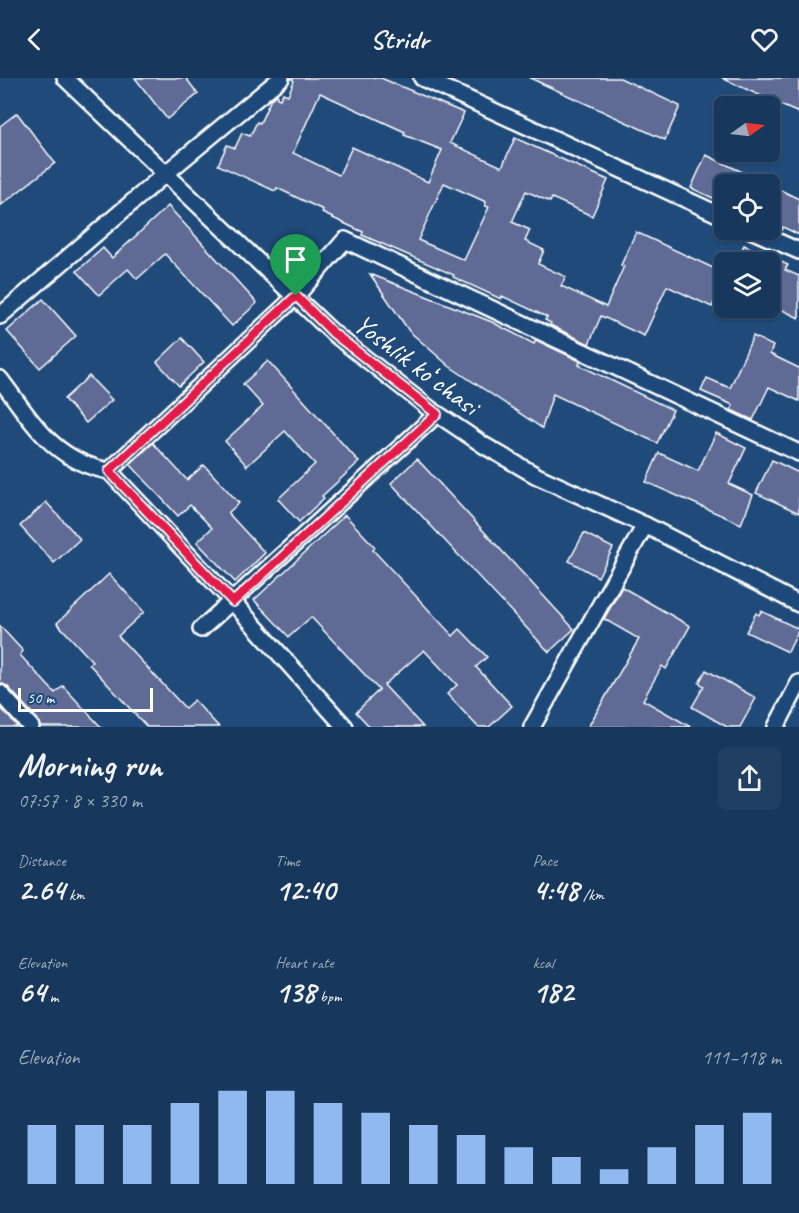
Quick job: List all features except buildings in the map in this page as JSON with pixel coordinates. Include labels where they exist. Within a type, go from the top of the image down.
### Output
[{"type":"street","name":"Yoshlik koʻchasi","points":[[65,78],[333,333],[437,414],[537,476],[589,502],[645,525],[799,604]]},
{"type":"street","points":[[0,316],[280,78]]},
{"type":"street","points":[[422,78],[714,212]]},
{"type":"street","points":[[109,471],[296,296],[345,240],[799,453]]},
{"type":"street","points":[[774,240],[799,251]]},
{"type":"street","points":[[0,380],[46,439],[68,457],[89,467],[109,471],[233,602],[345,727]]},
{"type":"street","points":[[201,629],[437,414]]},
{"type":"street","points":[[532,727],[645,525]]},
{"type":"street","points":[[776,727],[799,683]]},
{"type":"street","points":[[0,693],[31,727]]},
{"type":"route","points":[[296,296],[333,333],[437,414],[233,602],[109,471],[296,296]]}]
